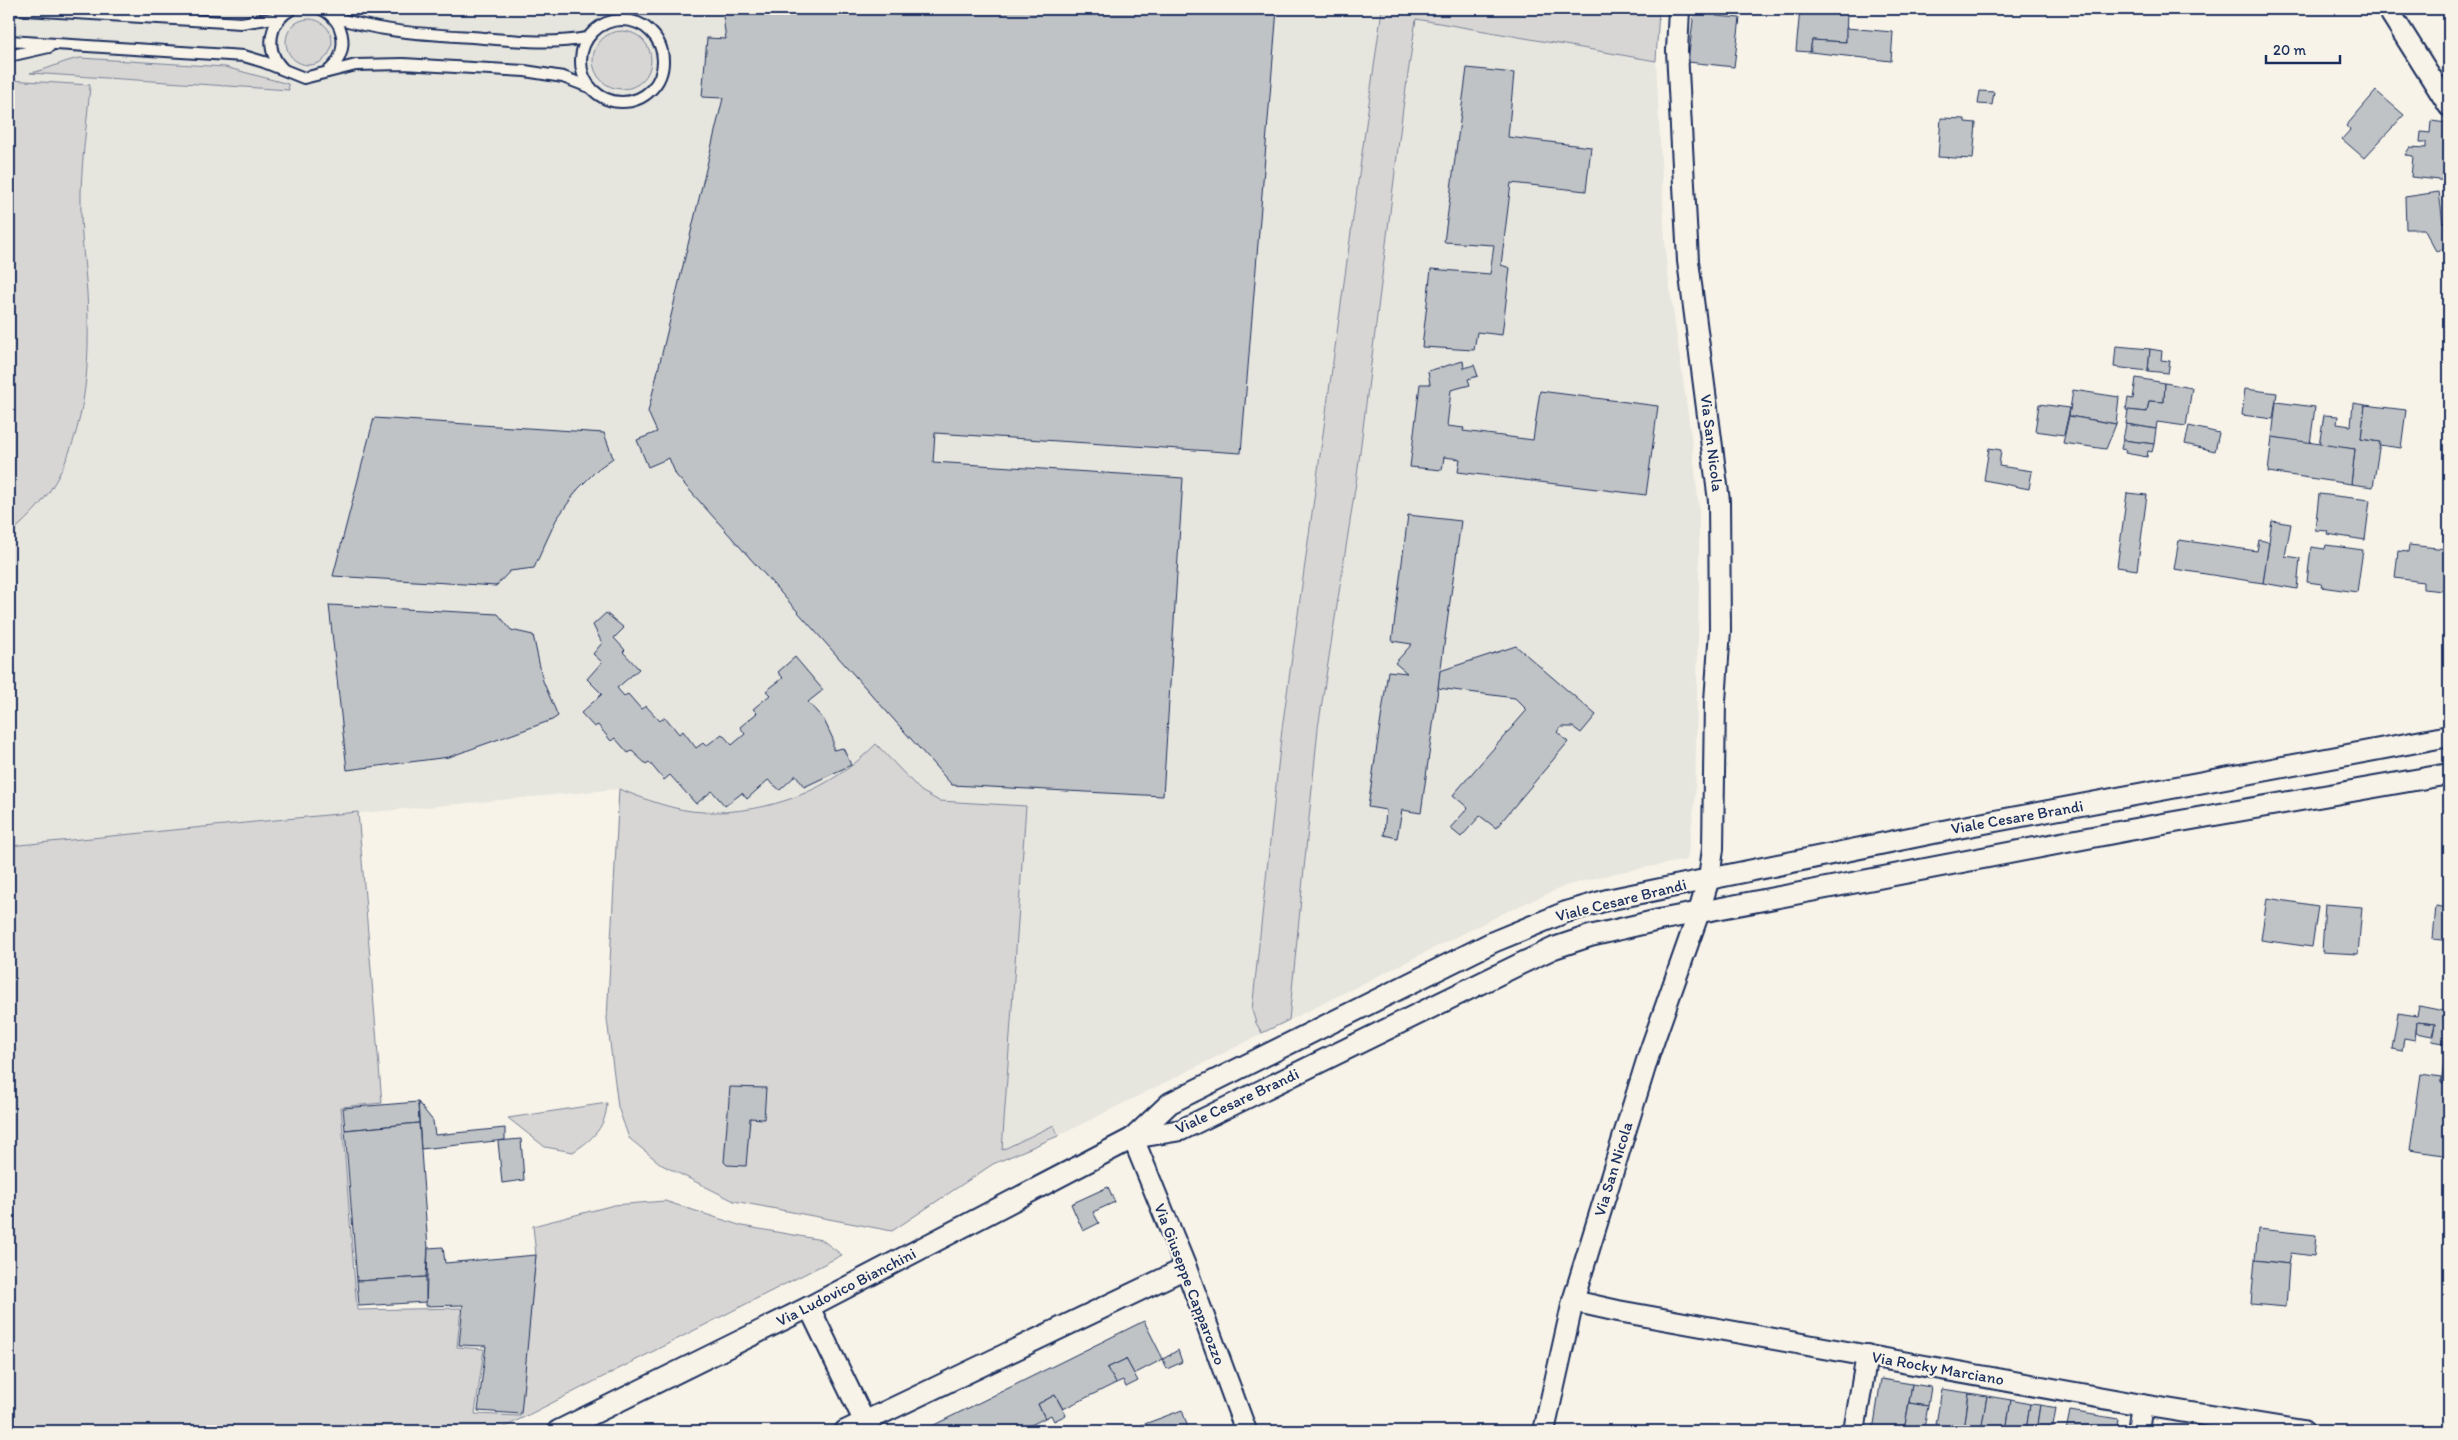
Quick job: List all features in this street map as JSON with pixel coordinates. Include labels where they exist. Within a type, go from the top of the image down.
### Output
[{"type":"street","name":"Via San Nicola","points":[[1544,1431],[1573,1300],[1648,1054],[1699,912],[1709,878],[1713,849],[1715,701],[1720,630],[1719,501],[1688,260],[1677,60],[1680,9]]},
{"type":"street","points":[[2388,9],[2449,106]]},
{"type":"street","name":"Viale Cesare Brandi","points":[[1133,1138],[1170,1103],[1501,939],[1566,912],[1607,900],[1709,878],[1958,828],[2449,736]]},
{"type":"street","name":"Viale Cesare Brandi","points":[[1133,1138],[1182,1130],[1554,948],[1590,936],[1699,912],[2119,832],[2449,774]]},
{"type":"street","name":"Via Giuseppe Capparozzo","points":[[1133,1138],[1186,1268],[1246,1431]]},
{"type":"street","name":"Via Ludovico Bianchini","points":[[558,1431],[809,1307],[1133,1138]]},
{"type":"street","points":[[844,1431],[866,1427],[1186,1268]]},
{"type":"street","name":"Via Rocky Marciano","points":[[1573,1300],[2142,1405],[2303,1431]]},
{"type":"street","points":[[809,1307],[866,1427]]},
{"type":"street","points":[[1854,1431],[1867,1355]]},
{"type":"street","points":[[2138,1431],[2142,1405]]},
{"type":"lane","points":[[9,9],[241,23],[280,16],[292,9]]},
{"type":"lane","points":[[321,9],[332,16],[352,23],[396,31],[536,42],[565,42],[587,38]]},
{"type":"lane","points":[[280,16],[271,35],[271,47],[274,58],[284,69]]},
{"type":"lane","points":[[324,74],[335,65],[342,51],[343,40],[340,28],[332,16]]},
{"type":"lane","points":[[9,41],[244,56],[284,69],[304,78],[356,65],[403,64],[543,74],[562,77],[589,86],[608,100],[619,103],[642,98],[652,90],[659,80],[663,68],[663,55],[659,43],[652,33],[643,25],[631,20],[606,22],[595,29],[587,38],[582,50],[580,63],[582,75],[589,86]]},
{"type":"lane","points":[[9,56],[60,44]]},
{"type":"shaded area","points":[[9,9],[1659,9],[1656,61],[1666,261],[1692,443],[1699,508],[1695,800],[1687,860],[1620,872],[1568,885],[1510,910],[1058,1136],[993,1164],[892,1231],[607,1019],[618,789],[9,846]]},
{"type":"shaded area","points":[[1382,9],[1659,9],[1656,61],[1416,19],[1357,476],[1318,728],[1289,1020],[1262,1033],[1256,1023],[1252,1010],[1282,729]]},
{"type":"shaded area","points":[[309,19],[322,23],[328,29],[332,42],[328,55],[322,61],[309,65],[296,61],[290,55],[286,42],[290,29],[296,23]]},
{"type":"shaded area","points":[[622,31],[633,33],[646,44],[651,60],[649,71],[638,84],[622,89],[611,87],[598,76],[593,60],[595,49],[606,36]]},
{"type":"shaded area","points":[[80,58],[225,67],[288,84],[289,90],[30,73]]},
{"type":"shaded area","points":[[9,80],[90,85],[81,194],[88,320],[88,347],[83,402],[77,429],[68,455],[56,480],[41,503],[9,535]]},
{"type":"shaded area","points":[[876,744],[921,791],[939,801],[1026,806],[1002,1150],[1054,1125],[1058,1136],[993,1164],[892,1231],[734,1201],[662,1165],[629,1138],[618,1107],[607,1019],[619,789],[660,804],[692,811],[727,812],[751,809],[775,804],[818,787],[839,775]]},
{"type":"shaded area","points":[[358,812],[382,1103],[341,1107],[357,1310],[461,1308],[457,1347],[484,1349],[475,1414],[520,1416],[536,1255],[533,1226],[614,1205],[665,1201],[742,1226],[822,1240],[842,1255],[497,1431],[9,1431],[9,846]]},
{"type":"shaded area","points":[[607,1103],[604,1119],[597,1132],[573,1152],[545,1147],[508,1118]]},
{"type":"building","points":[[722,9],[1277,9],[1241,453],[935,433],[933,462],[1183,478],[1163,796],[952,785],[676,475],[669,458],[648,467],[637,440],[657,432],[648,412],[723,98],[702,97],[707,38],[726,39]]},
{"type":"building","points":[[1692,9],[1717,9],[1716,16],[1740,18],[1734,67],[1688,62],[1694,12],[1692,12]]},
{"type":"building","points":[[1800,9],[1847,9],[1846,42],[1812,40],[1810,52],[1796,51]]},
{"type":"building","points":[[1846,28],[1893,32],[1891,61],[1810,52],[1812,40],[1846,42]]},
{"type":"building","points":[[1467,68],[1514,73],[1508,137],[1591,147],[1586,191],[1511,183],[1501,265],[1510,268],[1502,335],[1477,332],[1474,350],[1422,347],[1431,269],[1490,274],[1494,245],[1444,242]]},
{"type":"building","points":[[1980,91],[1994,92],[1992,105],[1978,104]]},
{"type":"building","points":[[2376,91],[2404,115],[2364,158],[2342,139],[2350,130],[2346,126]]},
{"type":"building","points":[[1941,118],[1965,119],[1965,122],[1976,123],[1973,159],[1938,157]]},
{"type":"building","points":[[2431,121],[2447,123],[2445,140],[2449,140],[2449,181],[2411,177],[2413,156],[2405,155],[2410,147],[2426,148],[2426,142],[2420,142],[2421,132],[2430,133]]},
{"type":"building","points":[[2439,192],[2443,223],[2449,219],[2449,247],[2436,251],[2424,229],[2406,229],[2405,197]]},
{"type":"building","points":[[2449,258],[2449,267],[2446,266],[2444,260]]},
{"type":"building","points":[[2116,346],[2150,349],[2148,371],[2114,367]]},
{"type":"building","points":[[2150,349],[2162,351],[2161,360],[2170,361],[2168,373],[2148,371]]},
{"type":"building","points":[[1463,361],[1464,368],[1474,365],[1478,376],[1468,379],[1470,385],[1451,390],[1447,426],[1464,428],[1463,431],[1533,440],[1540,391],[1658,406],[1646,495],[1458,472],[1460,459],[1444,457],[1442,470],[1410,467],[1420,384],[1430,384],[1428,371]]},
{"type":"building","points":[[2136,378],[2165,383],[2164,402],[2149,401],[2147,412],[2126,410],[2128,398],[2133,399]]},
{"type":"building","points":[[2165,383],[2192,388],[2186,426],[2157,422],[2156,429],[2126,424],[2128,410],[2147,412],[2149,401],[2164,402]]},
{"type":"building","points":[[2245,389],[2277,393],[2273,419],[2242,415]]},
{"type":"building","points":[[2073,390],[2119,397],[2116,424],[2069,416]]},
{"type":"building","points":[[2276,402],[2315,407],[2310,444],[2272,437]]},
{"type":"building","points":[[2353,403],[2365,405],[2361,439],[2380,442],[2373,487],[2351,484],[2355,449],[2319,445],[2324,415],[2338,416],[2337,424],[2351,426]]},
{"type":"building","points":[[2039,404],[2070,408],[2064,435],[2035,431]]},
{"type":"building","points":[[2365,405],[2406,410],[2401,448],[2379,445],[2380,442],[2361,439]]},
{"type":"building","points":[[2069,416],[2116,424],[2106,449],[2063,443]]},
{"type":"building","points":[[374,418],[604,433],[613,458],[598,469],[578,489],[556,520],[534,568],[510,571],[496,586],[333,576]]},
{"type":"building","points":[[2126,424],[2156,429],[2154,444],[2123,440]]},
{"type":"building","points":[[2189,426],[2219,433],[2215,451],[2185,444]]},
{"type":"building","points":[[2272,437],[2355,449],[2351,484],[2268,472]]},
{"type":"building","points":[[2123,440],[2154,444],[2152,452],[2148,451],[2147,457],[2125,453],[2126,450],[2121,449]]},
{"type":"building","points":[[1989,448],[2001,450],[1999,466],[2032,471],[2029,489],[1984,480]]},
{"type":"building","points":[[2127,493],[2147,495],[2137,570],[2117,567]]},
{"type":"building","points":[[2319,494],[2370,500],[2365,540],[2327,534],[2328,531],[2315,530]]},
{"type":"building","points":[[1408,515],[1461,521],[1421,813],[1402,810],[1397,838],[1384,835],[1386,810],[1368,807],[1388,671],[1407,673],[1395,663],[1412,644],[1392,641]]},
{"type":"building","points":[[2272,521],[2291,524],[2285,556],[2300,558],[2297,589],[2263,583]]},
{"type":"building","points":[[2449,536],[2449,585],[2444,584],[2443,591],[2423,589],[2423,582],[2395,578],[2398,551],[2408,552],[2409,545],[2447,549]]},
{"type":"building","points":[[2179,540],[2257,551],[2259,540],[2269,542],[2263,583],[2174,569]]},
{"type":"building","points":[[2326,545],[2363,550],[2357,592],[2321,587],[2322,584],[2307,582],[2311,547],[2325,549]]},
{"type":"building","points":[[329,605],[498,614],[511,630],[533,635],[543,681],[558,716],[552,720],[449,757],[347,770]]},
{"type":"building","points":[[606,613],[624,628],[614,638],[625,650],[623,652],[639,669],[617,688],[624,696],[628,694],[641,709],[646,706],[660,721],[665,717],[679,734],[683,731],[696,748],[703,743],[706,746],[722,734],[732,745],[745,734],[740,727],[757,713],[753,709],[770,695],[766,691],[783,678],[778,672],[795,657],[823,690],[808,702],[824,720],[833,739],[833,750],[843,748],[851,765],[804,787],[796,775],[780,790],[768,780],[747,799],[742,793],[725,806],[712,791],[696,804],[670,775],[664,780],[649,762],[646,764],[632,751],[628,753],[615,738],[611,741],[598,725],[594,727],[581,713],[602,694],[587,679],[602,662],[593,654],[602,643],[593,625]]},
{"type":"building","points":[[1516,646],[1596,715],[1581,733],[1573,727],[1561,727],[1557,732],[1568,742],[1496,828],[1480,816],[1461,837],[1450,828],[1468,808],[1453,795],[1527,710],[1515,698],[1438,688],[1440,671]]},
{"type":"building","points":[[2267,898],[2318,906],[2312,947],[2261,940]]},
{"type":"building","points":[[2325,904],[2362,907],[2358,954],[2322,952]]},
{"type":"building","points":[[2436,906],[2449,908],[2449,941],[2433,939]]},
{"type":"building","points":[[2419,1006],[2449,1012],[2449,1044],[2432,1041],[2435,1024],[2417,1022],[2415,1040],[2404,1038],[2402,1051],[2392,1049],[2398,1013],[2417,1016]]},
{"type":"building","points":[[2417,1022],[2435,1024],[2432,1036],[2416,1033]]},
{"type":"building","points":[[2444,1062],[2449,1063],[2449,1084],[2441,1083]]},
{"type":"building","points":[[2421,1074],[2441,1077],[2441,1083],[2449,1084],[2449,1156],[2410,1150]]},
{"type":"building","points":[[730,1087],[766,1088],[764,1119],[750,1118],[746,1166],[727,1165],[724,1162]]},
{"type":"building","points":[[418,1102],[419,1123],[345,1130],[343,1108]]},
{"type":"building","points":[[418,1102],[433,1121],[435,1135],[505,1128],[505,1140],[421,1149]]},
{"type":"building","points":[[419,1123],[428,1248],[426,1277],[357,1281],[345,1130]]},
{"type":"building","points":[[521,1139],[524,1180],[502,1183],[498,1141]]},
{"type":"building","points":[[1108,1187],[1115,1202],[1093,1212],[1099,1223],[1083,1231],[1071,1204]]},
{"type":"building","points":[[2258,1229],[2316,1235],[2314,1256],[2291,1253],[2289,1264],[2255,1260]]},
{"type":"building","points":[[443,1247],[445,1263],[536,1255],[521,1414],[478,1411],[486,1346],[459,1345],[463,1305],[426,1306],[428,1248]]},
{"type":"building","points":[[2255,1260],[2289,1264],[2286,1307],[2251,1304]]},
{"type":"building","points":[[426,1277],[426,1302],[359,1306],[357,1281]]},
{"type":"building","points":[[1144,1321],[1163,1359],[1134,1374],[1126,1359],[1107,1368],[1116,1383],[1063,1409],[1055,1395],[1038,1404],[1045,1418],[1019,1431],[927,1431],[926,1429]]},
{"type":"building","points":[[1178,1350],[1182,1362],[1167,1369],[1163,1359]]},
{"type":"building","points":[[1126,1359],[1138,1381],[1126,1387],[1123,1380],[1116,1383],[1107,1368]]},
{"type":"building","points":[[1881,1379],[1912,1384],[1904,1431],[1873,1431]]},
{"type":"building","points":[[1912,1384],[1931,1387],[1928,1406],[1909,1403]]},
{"type":"building","points":[[1942,1389],[1969,1393],[1964,1431],[1935,1430]]},
{"type":"building","points":[[1969,1393],[1987,1396],[1981,1431],[1964,1431]]},
{"type":"building","points":[[1055,1395],[1066,1415],[1054,1421],[1051,1415],[1045,1418],[1038,1404]]},
{"type":"building","points":[[1987,1396],[2011,1400],[2006,1431],[1981,1431]]},
{"type":"building","points":[[2011,1400],[2030,1404],[2026,1431],[2006,1431]]},
{"type":"building","points":[[1909,1403],[1928,1406],[1924,1428],[1905,1425]]},
{"type":"building","points":[[2030,1404],[2040,1405],[2036,1431],[2026,1431]]},
{"type":"building","points":[[2040,1405],[2056,1408],[2052,1431],[2036,1431]]},
{"type":"building","points":[[1182,1410],[1189,1431],[1144,1431],[1142,1425]]},
{"type":"building","points":[[2070,1411],[2118,1419],[2116,1431],[2066,1431]]},
{"type":"building","points":[[1142,1425],[1144,1431],[1125,1431]]},
{"type":"building","points":[[2156,1425],[2186,1430],[2186,1431],[2155,1431]]}]
